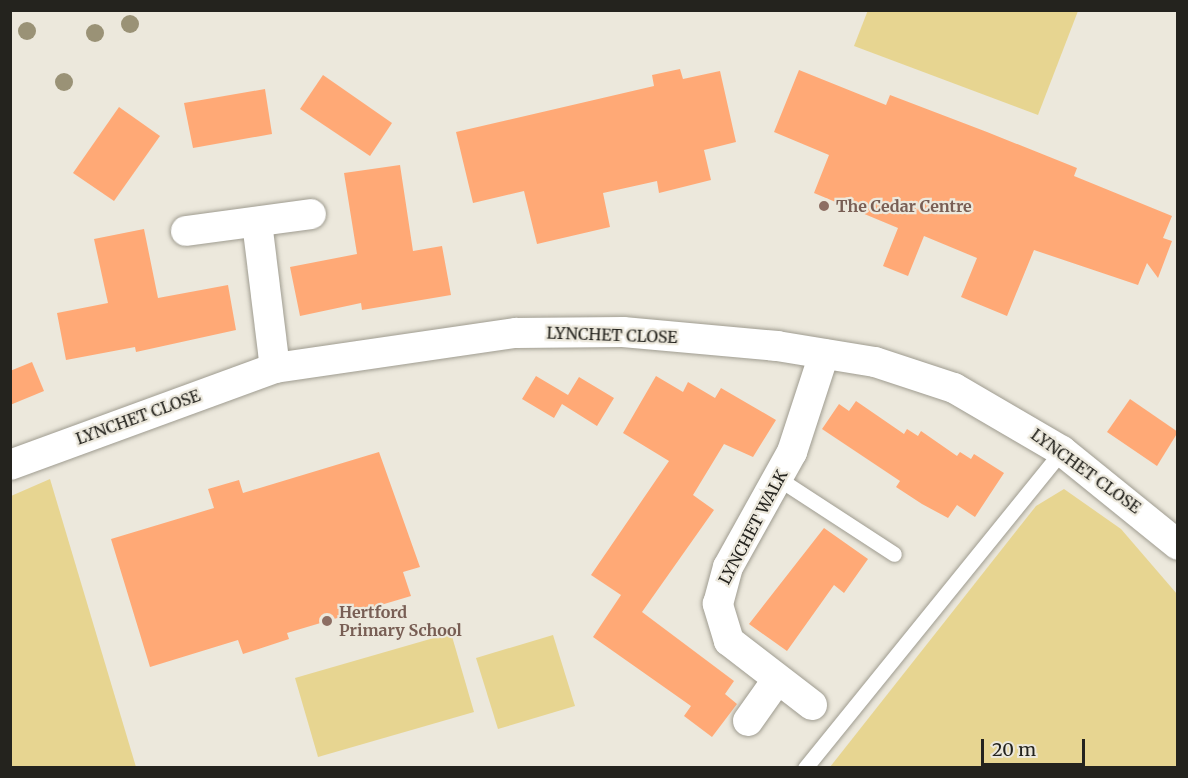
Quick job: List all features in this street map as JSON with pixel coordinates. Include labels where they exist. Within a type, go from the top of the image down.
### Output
[{"type":"street","points":[[186,231],[311,214]]},
{"type":"street","points":[[257,222],[275,368]]},
{"type":"street","name":"LYNCHET CLOSE","points":[[10,465],[275,368],[516,333],[623,332],[824,354],[875,362],[954,388],[1062,452],[1178,545]]},
{"type":"street","name":"LYNCHET WALK","points":[[812,705],[729,641],[718,604],[728,567],[779,479],[824,354]]},
{"type":"street","points":[[748,721],[777,680]]},
{"type":"lane","points":[[806,768],[1062,452]]},
{"type":"lane","points":[[779,479],[894,555]]},
{"type":"shaded area","points":[[868,10],[1078,11],[1038,115],[854,46]]},
{"type":"shaded area","points":[[50,479],[136,767],[11,767],[11,496]]},
{"type":"shaded area","points":[[1064,489],[1121,529],[1177,594],[1177,767],[830,767],[1036,506]]},
{"type":"shaded area","points":[[451,633],[474,712],[318,757],[295,678]]},
{"type":"shaded area","points":[[553,635],[575,706],[498,729],[476,658]]},
{"type":"building","points":[[680,69],[683,79],[720,71],[736,142],[704,150],[711,180],[659,193],[657,181],[603,193],[610,227],[537,244],[524,191],[473,203],[456,132],[654,86],[652,75]]},
{"type":"building","points":[[799,70],[886,105],[890,95],[987,132],[1077,168],[1074,176],[1172,216],[1163,238],[1172,241],[1158,278],[1147,263],[1138,285],[1034,250],[1007,316],[961,297],[977,258],[924,236],[908,276],[883,266],[898,228],[814,193],[829,155],[774,132]]},
{"type":"building","points":[[323,75],[392,123],[370,156],[300,109]]},
{"type":"building","points":[[265,89],[272,134],[193,148],[184,103]]},
{"type":"building","points":[[119,107],[160,136],[114,201],[73,173]]},
{"type":"building","points":[[400,165],[413,251],[442,246],[451,295],[362,310],[361,303],[300,316],[290,267],[357,254],[344,173]]},
{"type":"building","points":[[144,229],[158,298],[228,285],[236,330],[136,352],[135,347],[66,360],[57,313],[108,303],[94,239]]},
{"type":"building","points":[[32,362],[44,391],[10,405],[10,371]]},
{"type":"building","points":[[536,376],[568,395],[579,377],[614,398],[597,426],[562,404],[554,418],[522,399]]},
{"type":"building","points":[[656,376],[683,392],[688,382],[715,398],[721,388],[776,420],[753,457],[724,444],[693,495],[714,510],[642,612],[734,681],[725,694],[737,704],[712,737],[684,716],[691,706],[593,637],[621,595],[591,575],[669,461],[623,433]]},
{"type":"building","points":[[1130,399],[1178,432],[1157,466],[1107,432]]},
{"type":"building","points":[[856,401],[904,434],[907,429],[918,436],[921,431],[957,456],[960,452],[971,459],[974,454],[1004,473],[975,517],[957,505],[948,518],[922,504],[896,487],[900,481],[822,429],[839,404],[849,411]]},
{"type":"building","points":[[379,452],[420,567],[403,572],[411,596],[287,633],[289,639],[243,654],[238,640],[150,667],[111,539],[214,508],[208,489],[239,480],[243,493]]},
{"type":"building","points":[[824,528],[868,559],[844,593],[834,585],[787,651],[749,624]]},
{"type":"place","name":"The Cedar Centre","points":[[824,206]]},
{"type":"place","name":"Hertford Primary School","points":[[327,621]]}]
